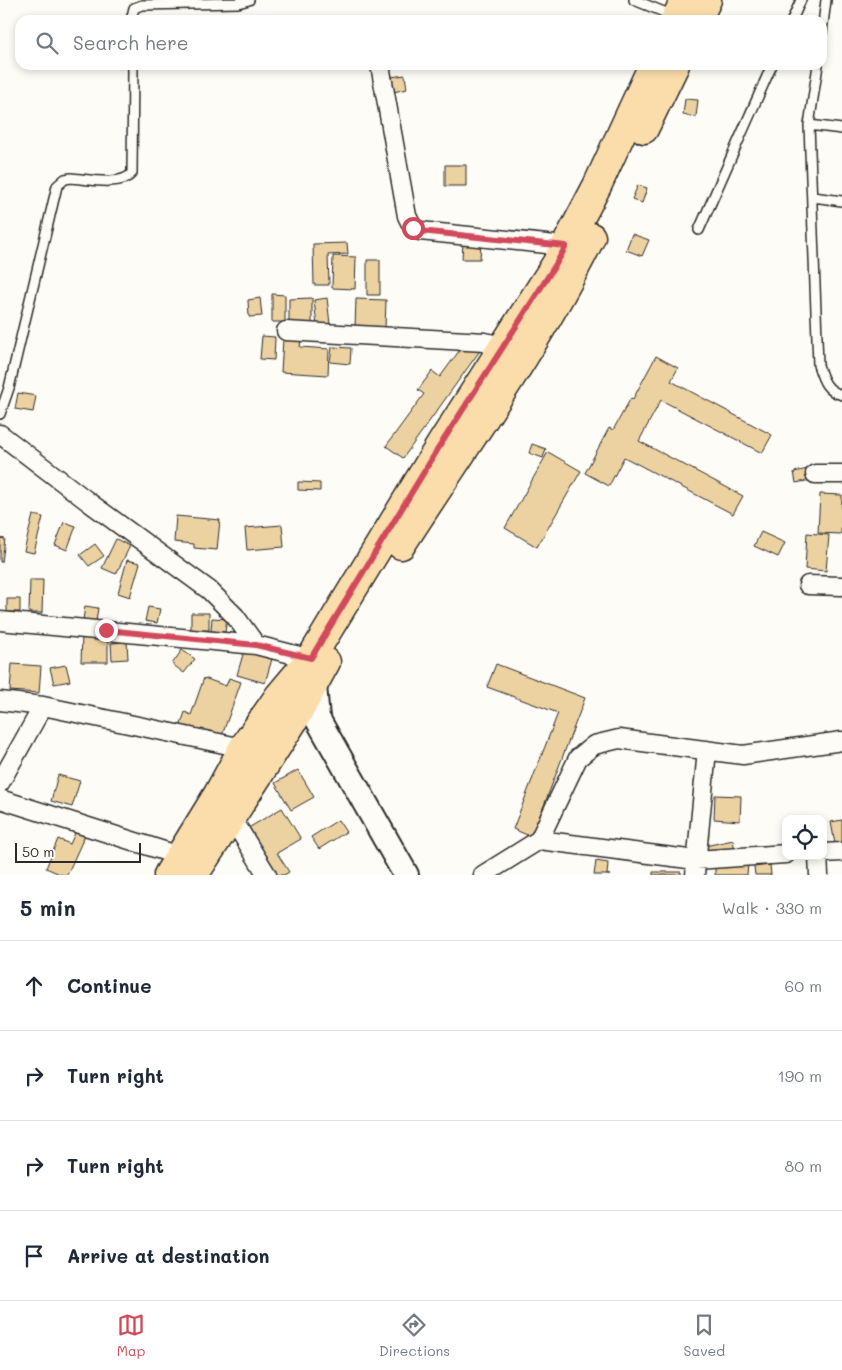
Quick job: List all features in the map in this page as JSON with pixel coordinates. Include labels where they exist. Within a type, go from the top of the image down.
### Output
[{"type":"main road","points":[[684,15],[708,0]]},
{"type":"main road","points":[[513,352],[597,186],[652,70]]},
{"type":"main road","points":[[181,869],[224,806],[294,720],[319,667],[441,444],[574,272],[673,70]]},
{"type":"main road","points":[[224,806],[244,748],[279,696],[319,667]]},
{"type":"street","points":[[381,70],[407,216],[413,228],[420,231],[566,246]]},
{"type":"street","points":[[286,331],[485,342],[513,352]]},
{"type":"street","points":[[0,434],[209,590],[235,616],[256,645]]},
{"type":"street","points":[[815,474],[842,474]]},
{"type":"street","points":[[808,585],[842,586]]},
{"type":"street","points":[[0,622],[256,645],[319,667],[317,718],[406,875]]},
{"type":"street","points":[[0,701],[43,706],[244,748]]},
{"type":"street","points":[[0,783],[43,706]]},
{"type":"street","points":[[483,875],[539,840],[578,758],[594,745],[619,739],[743,755],[842,741]]},
{"type":"street","points":[[695,868],[707,750]]},
{"type":"street","points":[[0,799],[181,869]]},
{"type":"street","points":[[224,806],[267,875]]},
{"type":"street","points":[[539,840],[695,868],[782,855]]},
{"type":"street","points":[[827,853],[842,852]]},
{"type":"street","points":[[818,860],[819,875]]},
{"type":"lane","points":[[132,15],[134,8],[142,5],[238,3],[249,0]]},
{"type":"lane","points":[[634,0],[684,15]]},
{"type":"lane","points":[[794,15],[801,0]]},
{"type":"lane","points":[[824,15],[826,0]]},
{"type":"lane","points":[[0,414],[9,388],[57,186],[65,179],[71,178],[116,182],[128,178],[132,173],[133,70]]},
{"type":"lane","points":[[699,230],[770,70]]},
{"type":"lane","points":[[817,70],[810,125],[818,365],[824,383],[832,393],[842,395]]},
{"type":"lane","points":[[810,125],[842,129]]},
{"type":"lane","points":[[813,197],[842,201]]},
{"type":"building","points":[[405,75],[407,89],[393,92],[391,77]]},
{"type":"building","points":[[685,99],[698,100],[696,117],[683,115]]},
{"type":"building","points":[[445,165],[466,165],[466,186],[445,186]]},
{"type":"building","points":[[638,185],[647,188],[642,203],[632,199]]},
{"type":"building","points":[[632,234],[649,240],[642,256],[626,250]]},
{"type":"building","points":[[463,242],[481,243],[480,259],[462,259]]},
{"type":"building","points":[[347,243],[348,254],[328,255],[329,285],[314,285],[313,244]]},
{"type":"building","points":[[333,256],[356,257],[355,289],[332,288]]},
{"type":"building","points":[[367,260],[380,260],[380,295],[367,295]]},
{"type":"building","points":[[272,294],[285,295],[285,322],[272,322]]},
{"type":"building","points":[[260,298],[262,316],[249,317],[248,300]]},
{"type":"building","points":[[312,298],[312,323],[289,324],[289,299]]},
{"type":"building","points":[[327,298],[330,324],[317,326],[314,300]]},
{"type":"building","points":[[356,299],[386,300],[385,328],[355,327]]},
{"type":"building","points":[[262,336],[275,337],[274,360],[260,359]]},
{"type":"building","points":[[283,339],[301,340],[300,347],[329,349],[328,375],[281,372]]},
{"type":"building","points":[[465,343],[479,352],[403,458],[386,446],[424,394],[418,390],[432,371],[440,377]]},
{"type":"building","points":[[332,347],[351,348],[350,364],[330,362]]},
{"type":"building","points":[[656,356],[678,368],[671,381],[772,435],[762,453],[661,400],[639,441],[743,496],[733,514],[624,457],[609,486],[585,473],[609,428],[613,430],[631,398],[633,399]]},
{"type":"building","points":[[18,393],[36,396],[33,412],[15,409]]},
{"type":"building","points":[[532,444],[546,449],[543,458],[529,453]]},
{"type":"building","points":[[548,452],[581,471],[537,547],[505,528]]},
{"type":"building","points":[[808,469],[811,480],[796,483],[794,472]]},
{"type":"building","points":[[298,482],[320,483],[320,491],[298,490]]},
{"type":"building","points":[[820,494],[842,495],[841,534],[818,533]]},
{"type":"building","points":[[33,515],[43,517],[34,553],[24,551]]},
{"type":"building","points":[[176,516],[220,520],[217,550],[194,548],[194,544],[174,542]]},
{"type":"building","points":[[64,522],[76,526],[67,550],[55,545]]},
{"type":"building","points":[[282,525],[284,547],[247,550],[245,528]]},
{"type":"building","points":[[761,532],[785,543],[778,557],[754,546]]},
{"type":"building","points":[[807,533],[829,535],[826,571],[805,569]]},
{"type":"building","points":[[0,538],[5,539],[2,562],[0,562]]},
{"type":"building","points":[[116,539],[130,546],[116,574],[102,568]]},
{"type":"building","points":[[95,544],[104,556],[89,566],[80,555]]},
{"type":"building","points":[[127,560],[140,563],[130,597],[118,593]]},
{"type":"building","points":[[30,580],[43,580],[42,613],[29,613]]},
{"type":"building","points":[[7,599],[20,599],[20,612],[7,612]]},
{"type":"building","points":[[85,606],[98,608],[96,622],[83,620]]},
{"type":"building","points":[[148,607],[160,609],[157,623],[145,621]]},
{"type":"building","points":[[191,613],[209,613],[209,630],[191,631]]},
{"type":"building","points":[[212,618],[227,619],[225,632],[211,631]]},
{"type":"building","points":[[82,636],[108,636],[108,662],[81,662]]},
{"type":"building","points":[[127,642],[128,659],[112,660],[111,643]]},
{"type":"building","points":[[182,650],[195,659],[184,673],[172,664]]},
{"type":"building","points":[[244,651],[272,659],[265,683],[237,675]]},
{"type":"building","points":[[12,664],[41,666],[39,693],[10,691]]},
{"type":"building","points":[[496,664],[585,698],[532,837],[513,829],[558,713],[487,687]]},
{"type":"building","points":[[66,665],[70,681],[54,684],[50,668]]},
{"type":"building","points":[[204,678],[226,686],[229,678],[241,682],[220,741],[180,727],[185,712],[191,715]]},
{"type":"building","points":[[298,770],[314,797],[291,810],[275,783]]},
{"type":"building","points":[[58,775],[80,781],[72,807],[51,801]]},
{"type":"building","points":[[715,795],[741,796],[740,821],[714,819]]},
{"type":"building","points":[[282,808],[301,839],[277,853],[289,872],[284,875],[272,875],[245,830]]},
{"type":"building","points":[[338,820],[346,832],[319,849],[311,837]]},
{"type":"building","points":[[842,820],[842,843],[835,844],[831,822]]},
{"type":"building","points":[[76,831],[85,835],[67,875],[62,875],[46,868],[58,839],[70,844]]},
{"type":"building","points":[[733,840],[735,851],[707,856],[705,846]]},
{"type":"building","points":[[596,861],[608,863],[607,875],[594,875]]},
{"type":"building","points":[[715,862],[748,864],[747,875],[715,875]]},
{"type":"building","points":[[770,865],[771,875],[755,875],[754,867]]},
{"type":"building","points":[[653,872],[681,872],[681,875],[653,875]]},
{"type":"route","points":[[106,630],[256,645],[311,658],[441,444],[566,246],[420,231],[413,228]]}]
